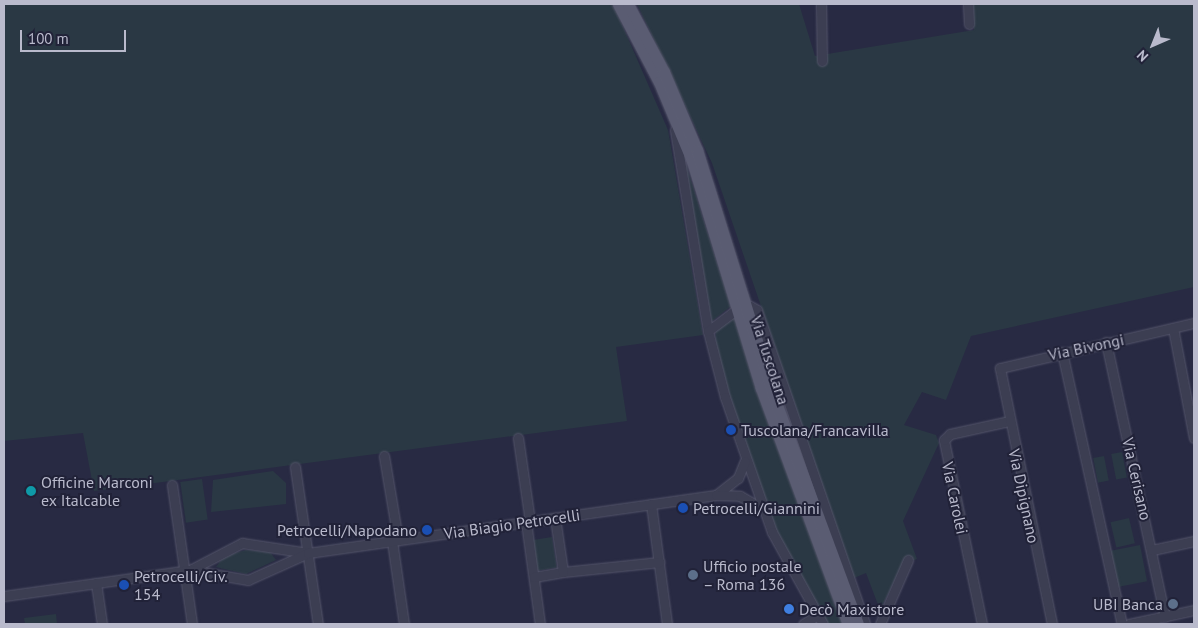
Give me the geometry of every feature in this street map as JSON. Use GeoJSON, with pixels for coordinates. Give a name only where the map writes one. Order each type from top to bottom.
{"type":"FeatureCollection","features":[{"type":"Feature","properties":{"kind":"main road","name":"Via Tuscolana"},"geometry":{"type":"LineString","coordinates":[[618,4],[669,103],[692,161],[848,624]]}},
{"type":"Feature","properties":{"kind":"main road","name":"Via Tuscolana"},"geometry":{"type":"LineString","coordinates":[[628,4],[692,137],[741,307],[858,624]]}},
{"type":"Feature","properties":{"kind":"street"},"geometry":{"type":"LineString","coordinates":[[821,4],[822,61]]}},
{"type":"Feature","properties":{"kind":"street"},"geometry":{"type":"LineString","coordinates":[[968,4],[969,24]]}},
{"type":"Feature","properties":{"kind":"street","name":"Via Tuscolana"},"geometry":{"type":"LineString","coordinates":[[669,103],[708,330],[745,460],[761,508],[823,624]]}},
{"type":"Feature","properties":{"kind":"street","name":"Via Tuscolana"},"geometry":{"type":"LineString","coordinates":[[741,307],[756,310],[865,624]]}},
{"type":"Feature","properties":{"kind":"street"},"geometry":{"type":"LineString","coordinates":[[708,330],[741,307]]}},
{"type":"Feature","properties":{"kind":"street","name":"Via Bivongi"},"geometry":{"type":"LineString","coordinates":[[1000,368],[1106,342],[1194,324]]}},
{"type":"Feature","properties":{"kind":"street"},"geometry":{"type":"LineString","coordinates":[[1172,328],[1194,438]]}},
{"type":"Feature","properties":{"kind":"street","name":"Via Cerisano"},"geometry":{"type":"LineString","coordinates":[[1106,342],[1152,550],[1170,619]]}},
{"type":"Feature","properties":{"kind":"street"},"geometry":{"type":"LineString","coordinates":[[1062,352],[1122,624]]}},
{"type":"Feature","properties":{"kind":"street","name":"Via Dipignano"},"geometry":{"type":"LineString","coordinates":[[1000,368],[1009,421],[1052,624]]}},
{"type":"Feature","properties":{"kind":"street","name":"Via Carolei"},"geometry":{"type":"LineString","coordinates":[[982,624],[944,443],[949,434],[1009,421]]}},
{"type":"Feature","properties":{"kind":"street"},"geometry":{"type":"LineString","coordinates":[[518,438],[540,624]]}},
{"type":"Feature","properties":{"kind":"street"},"geometry":{"type":"LineString","coordinates":[[384,456],[404,624]]}},
{"type":"Feature","properties":{"kind":"street","name":"Via Biagio Petrocelli"},"geometry":{"type":"LineString","coordinates":[[716,495],[736,481],[745,460]]}},
{"type":"Feature","properties":{"kind":"street"},"geometry":{"type":"LineString","coordinates":[[295,468],[318,624]]}},
{"type":"Feature","properties":{"kind":"street"},"geometry":{"type":"LineString","coordinates":[[172,485],[187,571],[192,624]]}},
{"type":"Feature","properties":{"kind":"street"},"geometry":{"type":"LineString","coordinates":[[817,488],[826,540]]}},
{"type":"Feature","properties":{"kind":"street","name":"Via Biagio Petrocelli"},"geometry":{"type":"LineString","coordinates":[[4,596],[187,571],[245,580],[280,568],[308,553],[716,495],[740,496],[761,508]]}},
{"type":"Feature","properties":{"kind":"street"},"geometry":{"type":"LineString","coordinates":[[651,504],[667,624]]}},
{"type":"Feature","properties":{"kind":"street"},"geometry":{"type":"LineString","coordinates":[[556,518],[563,572]]}},
{"type":"Feature","properties":{"kind":"street"},"geometry":{"type":"LineString","coordinates":[[1152,550],[1194,541]]}},
{"type":"Feature","properties":{"kind":"street","name":"Via Biagio Petrocelli"},"geometry":{"type":"LineString","coordinates":[[187,571],[246,542],[308,553]]}},
{"type":"Feature","properties":{"kind":"street"},"geometry":{"type":"LineString","coordinates":[[280,568],[281,547]]}},
{"type":"Feature","properties":{"kind":"street"},"geometry":{"type":"LineString","coordinates":[[214,557],[210,567],[217,576]]}},
{"type":"Feature","properties":{"kind":"street"},"geometry":{"type":"LineString","coordinates":[[880,624],[908,560]]}},
{"type":"Feature","properties":{"kind":"street"},"geometry":{"type":"LineString","coordinates":[[534,578],[563,572],[659,562]]}},
{"type":"Feature","properties":{"kind":"street"},"geometry":{"type":"LineString","coordinates":[[96,583],[102,624]]}},
{"type":"Feature","properties":{"kind":"street"},"geometry":{"type":"LineString","coordinates":[[1129,624],[1170,619],[1194,610]]}},
{"type":"Feature","properties":{"kind":"street"},"geometry":{"type":"LineString","coordinates":[[803,624],[818,615]]}},
{"type":"Feature","properties":{"kind":"shaded area"},"geometry":{"type":"Polygon","coordinates":[[[4,4],[613,4],[668,130],[703,335],[616,347],[627,421],[94,491],[83,433],[4,441],[4,4]]]}},
{"type":"Feature","properties":{"kind":"shaded area"},"geometry":{"type":"Polygon","coordinates":[[[637,4],[799,4],[815,56],[974,30],[973,4],[1194,4],[1194,287],[971,336],[946,400],[922,392],[904,425],[936,435],[939,443],[903,521],[917,559],[903,564],[880,610],[866,573],[854,578],[712,163],[637,4]]]}},
{"type":"Feature","properties":{"kind":"shaded area"},"geometry":{"type":"Polygon","coordinates":[[[683,155],[731,306],[711,322],[683,157],[683,155]]]}},
{"type":"Feature","properties":{"kind":"shaded area"},"geometry":{"type":"Polygon","coordinates":[[[730,317],[737,320],[845,624],[828,624],[775,530],[735,415],[715,342],[716,330],[730,317]]]}},
{"type":"Feature","properties":{"kind":"shaded area"},"geometry":{"type":"Polygon","coordinates":[[[1122,452],[1127,478],[1116,480],[1111,454],[1122,452]]]}},
{"type":"Feature","properties":{"kind":"shaded area"},"geometry":{"type":"Polygon","coordinates":[[[1104,456],[1109,481],[1098,483],[1093,458],[1104,456]]]}},
{"type":"Feature","properties":{"kind":"shaded area"},"geometry":{"type":"Polygon","coordinates":[[[273,471],[286,483],[286,504],[211,512],[213,480],[273,471]]]}},
{"type":"Feature","properties":{"kind":"shaded area"},"geometry":{"type":"Polygon","coordinates":[[[202,479],[208,520],[186,523],[180,482],[202,479]]]}},
{"type":"Feature","properties":{"kind":"shaded area"},"geometry":{"type":"Polygon","coordinates":[[[1129,518],[1135,543],[1116,548],[1110,522],[1129,518]]]}},
{"type":"Feature","properties":{"kind":"shaded area"},"geometry":{"type":"Polygon","coordinates":[[[552,537],[557,568],[536,571],[531,540],[552,537]]]}},
{"type":"Feature","properties":{"kind":"shaded area"},"geometry":{"type":"Polygon","coordinates":[[[1140,545],[1147,581],[1117,587],[1110,551],[1140,545]]]}},
{"type":"Feature","properties":{"kind":"shaded area"},"geometry":{"type":"Polygon","coordinates":[[[246,550],[270,552],[276,560],[246,574],[216,567],[224,556],[246,550]]]}},
{"type":"Feature","properties":{"kind":"shaded area"},"geometry":{"type":"Polygon","coordinates":[[[56,614],[57,624],[25,624],[24,618],[56,614]]]}},
{"type":"Feature","properties":{"kind":"place","name":"Tuscolana/Francavilla"},"geometry":{"type":"Point","coordinates":[731,430]}},
{"type":"Feature","properties":{"kind":"place","name":"Officine Marconi ex Italcable"},"geometry":{"type":"Point","coordinates":[31,491]}},
{"type":"Feature","properties":{"kind":"place","name":"Petrocelli/Giannini"},"geometry":{"type":"Point","coordinates":[683,508]}},
{"type":"Feature","properties":{"kind":"place","name":"Petrocelli/Napodano"},"geometry":{"type":"Point","coordinates":[427,530]}},
{"type":"Feature","properties":{"kind":"place","name":"Ufficio postale – Roma 136"},"geometry":{"type":"Point","coordinates":[693,575]}},
{"type":"Feature","properties":{"kind":"place","name":"Petrocelli/Civ. 154"},"geometry":{"type":"Point","coordinates":[124,585]}},
{"type":"Feature","properties":{"kind":"place","name":"UBI Banca"},"geometry":{"type":"Point","coordinates":[1173,604]}},
{"type":"Feature","properties":{"kind":"place","name":"Decò Maxistore"},"geometry":{"type":"Point","coordinates":[789,609]}}]}
